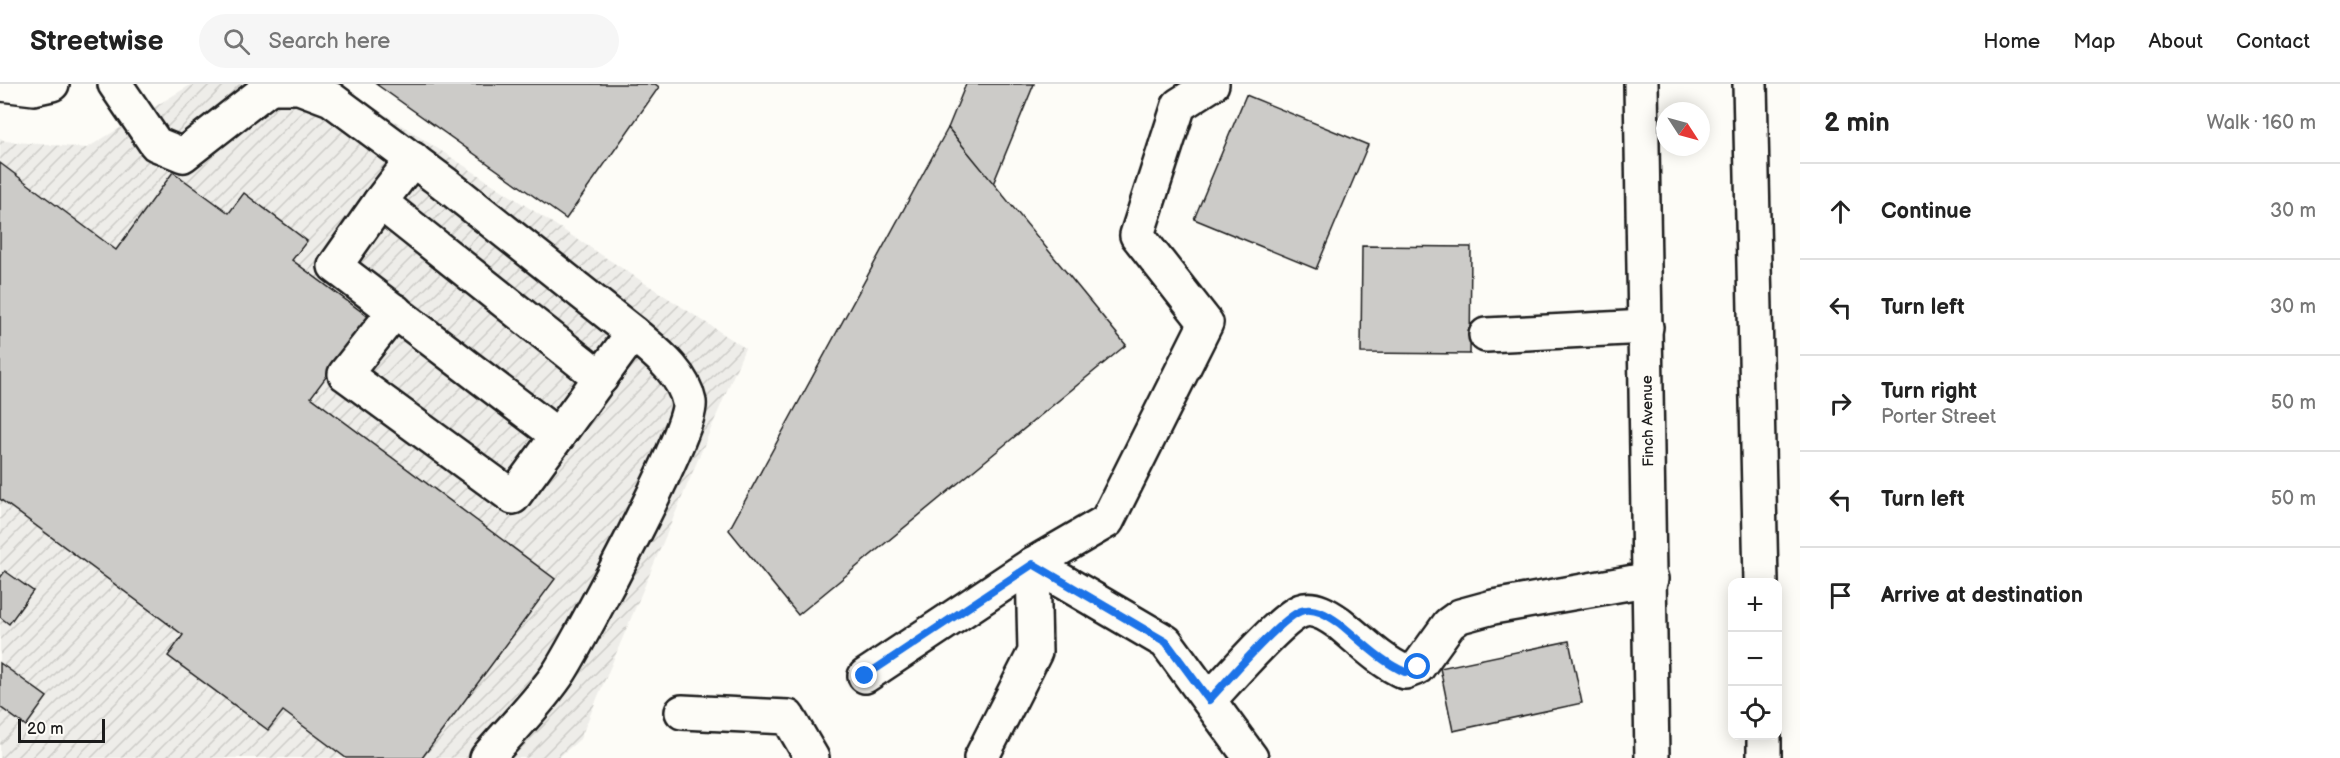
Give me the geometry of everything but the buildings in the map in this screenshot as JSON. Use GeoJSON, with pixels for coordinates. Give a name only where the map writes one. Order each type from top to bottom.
{"type":"FeatureCollection","features":[{"type":"Feature","properties":{"kind":"main road"},"geometry":{"type":"LineString","coordinates":[[1,84],[34,88],[52,84]]}},
{"type":"Feature","properties":{"kind":"main road"},"geometry":{"type":"LineString","coordinates":[[115,84],[156,144],[183,156],[269,86],[299,87],[331,99],[412,159],[633,333],[673,369],[690,404],[683,435],[662,479],[559,672],[487,758]]}},
{"type":"Feature","properties":{"kind":"main road"},"geometry":{"type":"LineString","coordinates":[[865,676],[1033,564],[1107,521],[1206,323],[1137,235],[1179,105],[1212,84]]}},
{"type":"Feature","properties":{"kind":"main road","name":"Finch Avenue"},"geometry":{"type":"LineString","coordinates":[[1641,84],[1651,579],[1652,758]]}},
{"type":"Feature","properties":{"kind":"main road"},"geometry":{"type":"LineString","coordinates":[[1750,84],[1761,578]]}},
{"type":"Feature","properties":{"kind":"main road"},"geometry":{"type":"LineString","coordinates":[[412,159],[335,266],[558,436]]}},
{"type":"Feature","properties":{"kind":"main road"},"geometry":{"type":"LineString","coordinates":[[380,202],[601,378]]}},
{"type":"Feature","properties":{"kind":"main road"},"geometry":{"type":"LineString","coordinates":[[394,311],[345,374],[513,497],[633,333]]}},
{"type":"Feature","properties":{"kind":"main road"},"geometry":{"type":"LineString","coordinates":[[1486,335],[1646,327]]}},
{"type":"Feature","properties":{"kind":"main road"},"geometry":{"type":"LineString","coordinates":[[1033,564],[1166,642],[1251,758]]}},
{"type":"Feature","properties":{"kind":"main road"},"geometry":{"type":"LineString","coordinates":[[981,758],[1035,652],[1033,564]]}},
{"type":"Feature","properties":{"kind":"main road"},"geometry":{"type":"LineString","coordinates":[[1209,700],[1285,622],[1302,610],[1317,610],[1393,666],[1405,672],[1418,667],[1449,624],[1460,616],[1493,607],[1651,579]]}},
{"type":"Feature","properties":{"kind":"main road"},"geometry":{"type":"LineString","coordinates":[[682,712],[788,717],[812,758]]}},
{"type":"Feature","properties":{"kind":"main road"},"geometry":{"type":"LineString","coordinates":[[1764,740],[1764,758]]}},
{"type":"Feature","properties":{"kind":"shaded area"},"geometry":{"type":"Polygon","coordinates":[[[192,84],[338,84],[745,348],[580,739],[558,758],[0,758],[0,138],[5,141],[87,148],[192,84]]]}},
{"type":"Feature","properties":{"kind":"route"},"geometry":{"type":"LineString","coordinates":[[865,676],[1033,564],[1166,642],[1209,700],[1285,622],[1302,610],[1317,610],[1393,666],[1405,672],[1418,667]]}}]}
